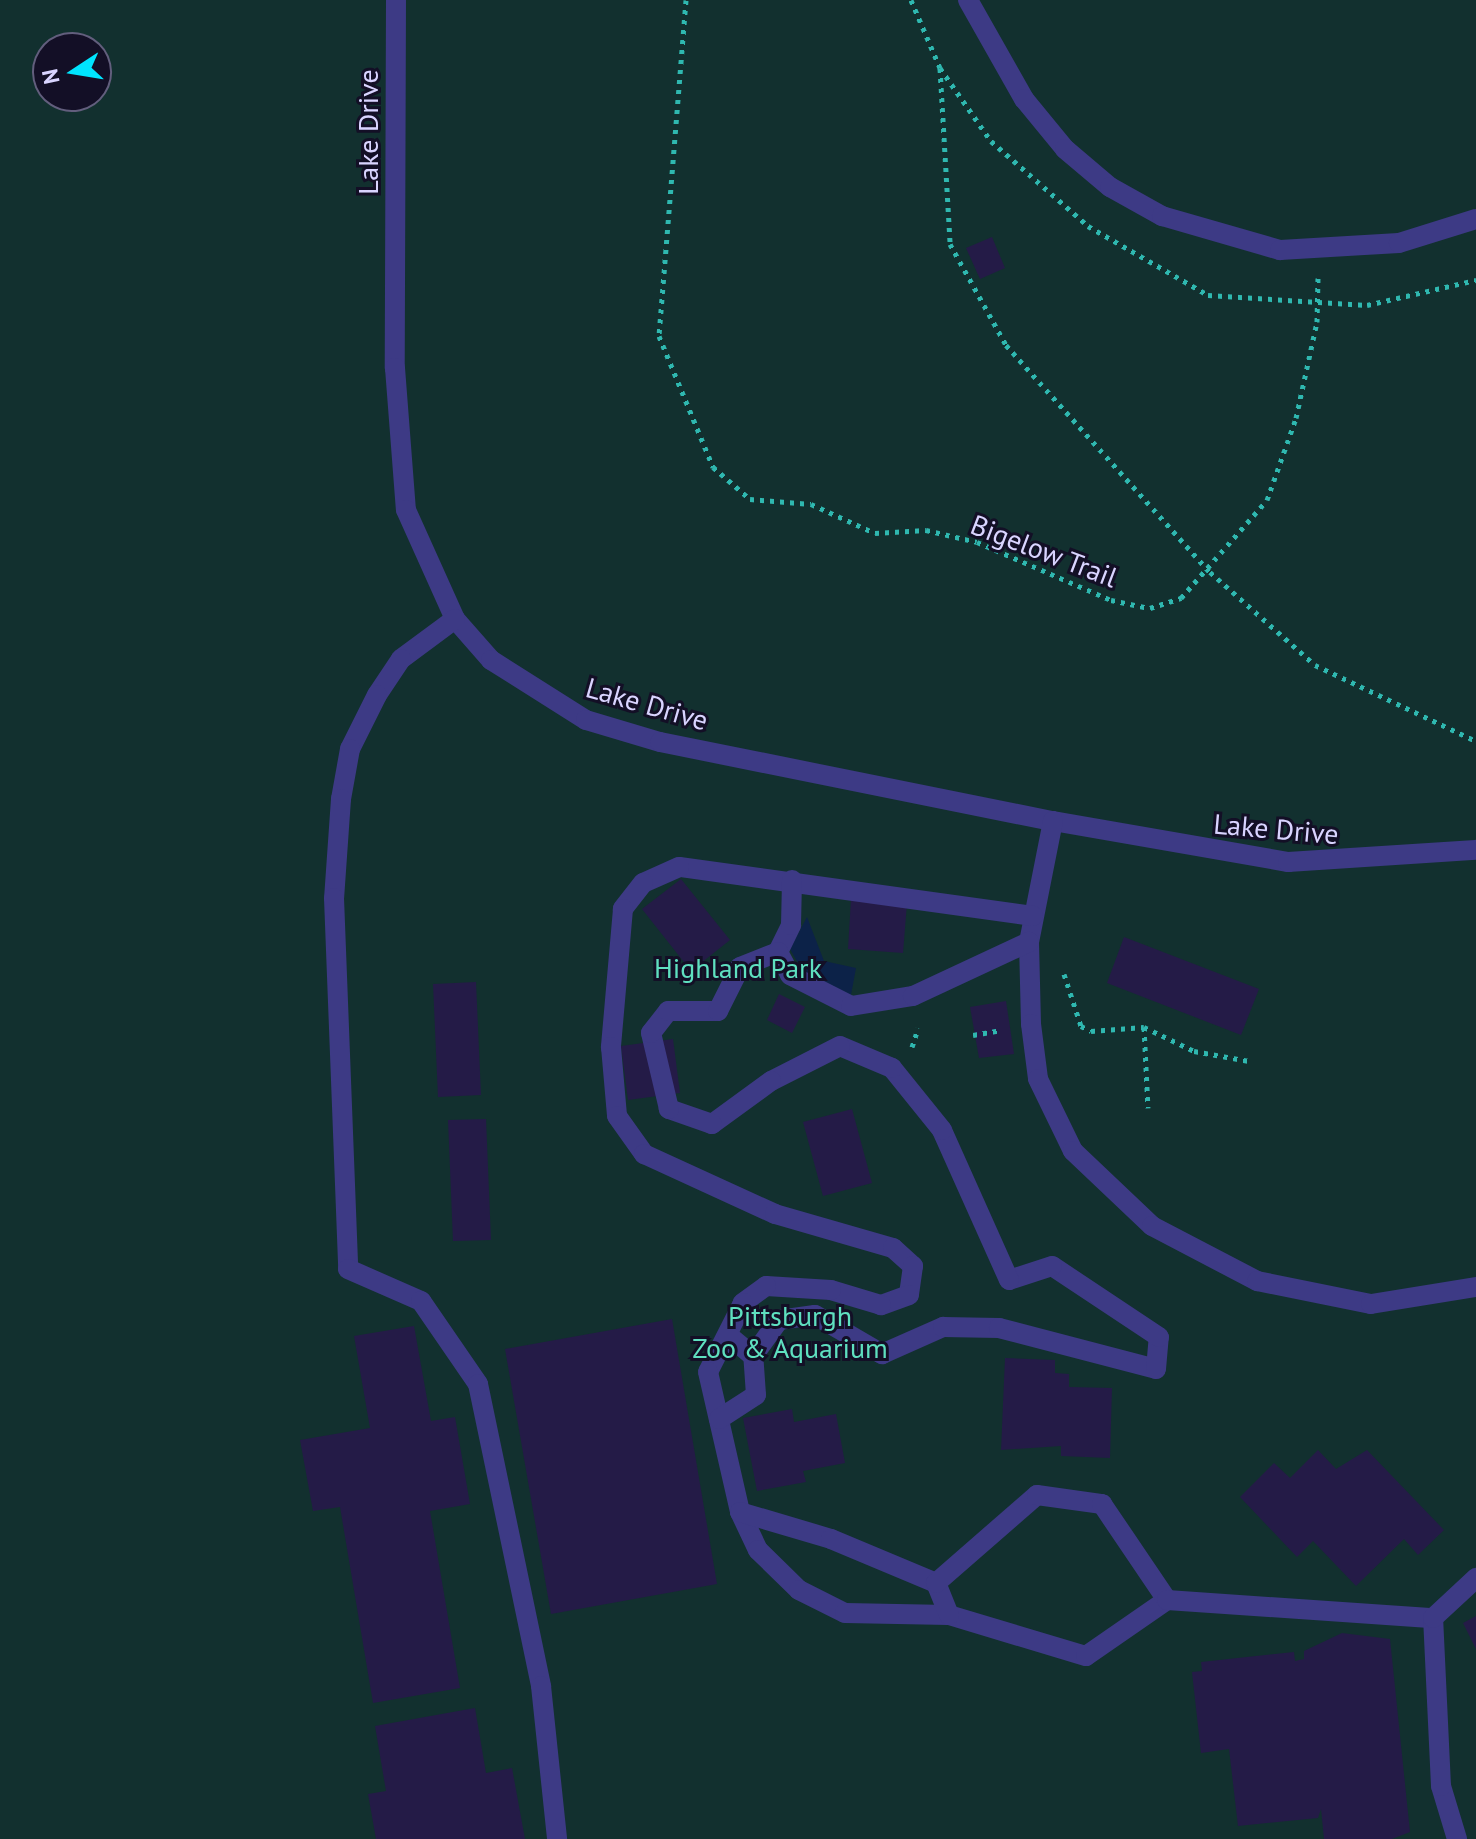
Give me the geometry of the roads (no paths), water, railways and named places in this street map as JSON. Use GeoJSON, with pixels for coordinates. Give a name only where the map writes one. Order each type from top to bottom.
{"type":"FeatureCollection","features":[{"type":"Feature","properties":{"kind":"street","name":"Lake Drive"},"geometry":{"type":"LineString","coordinates":[[396,0],[395,368],[406,510],[455,619],[491,660],[586,720],[660,742],[1053,821],[1288,862],[1476,850]]}},
{"type":"Feature","properties":{"kind":"street"},"geometry":{"type":"LineString","coordinates":[[968,0],[1024,99],[1110,187],[1227,240],[1318,249],[1399,243],[1476,219]]}},
{"type":"Feature","properties":{"kind":"street"},"geometry":{"type":"LineString","coordinates":[[455,619],[401,659],[377,695],[350,749],[341,799],[334,898],[348,1269],[421,1301],[478,1384],[541,1686],[557,1839]]}},
{"type":"Feature","properties":{"kind":"street"},"geometry":{"type":"LineString","coordinates":[[1053,821],[1029,942],[1038,1079],[1073,1151],[1152,1226],[1257,1281],[1371,1304],[1476,1287]]}},
{"type":"Feature","properties":{"kind":"street"},"geometry":{"type":"LineString","coordinates":[[1033,916],[792,880],[679,867],[643,883],[623,909],[611,1047],[617,1116],[644,1154],[775,1214],[893,1248],[913,1266],[909,1295],[881,1305],[831,1290],[766,1286],[743,1303],[708,1372],[740,1512],[758,1550],[778,1570],[845,1613],[949,1615],[1086,1656],[1167,1600],[1433,1618],[1476,1578]]}},
{"type":"Feature","properties":{"kind":"street"},"geometry":{"type":"LineString","coordinates":[[719,1419],[756,1395],[753,1356],[779,1320],[815,1315],[882,1354],[943,1327],[999,1328],[1156,1369],[1159,1337],[1052,1266],[1009,1280],[942,1130],[892,1068],[840,1046],[771,1081],[712,1124],[669,1109],[651,1033],[668,1011],[718,1011],[740,967],[778,952],[791,925],[792,880]]}},
{"type":"Feature","properties":{"kind":"street"},"geometry":{"type":"LineString","coordinates":[[778,952],[790,975],[851,1006],[913,996],[1029,942]]}},
{"type":"Feature","properties":{"kind":"street"},"geometry":{"type":"LineString","coordinates":[[728,1335],[753,1356]]}},
{"type":"Feature","properties":{"kind":"street"},"geometry":{"type":"LineString","coordinates":[[936,1583],[1037,1495],[1102,1504],[1167,1600]]}},
{"type":"Feature","properties":{"kind":"street"},"geometry":{"type":"LineString","coordinates":[[740,1512],[831,1539],[936,1583],[949,1615]]}},
{"type":"Feature","properties":{"kind":"street"},"geometry":{"type":"LineString","coordinates":[[1433,1618],[1441,1786],[1457,1839]]}},
{"type":"Feature","properties":{"kind":"water"},"geometry":{"type":"Polygon","coordinates":[[[807,917],[824,961],[856,968],[851,995],[802,970],[790,949],[807,917]]]}},
{"type":"Feature","properties":{"kind":"park label","name":"Highland Park"},"geometry":{"type":"Point","coordinates":[738,968]}},
{"type":"Feature","properties":{"kind":"park label","name":"Pittsburgh Zoo & Aquarium"},"geometry":{"type":"Point","coordinates":[790,1332]}}]}
